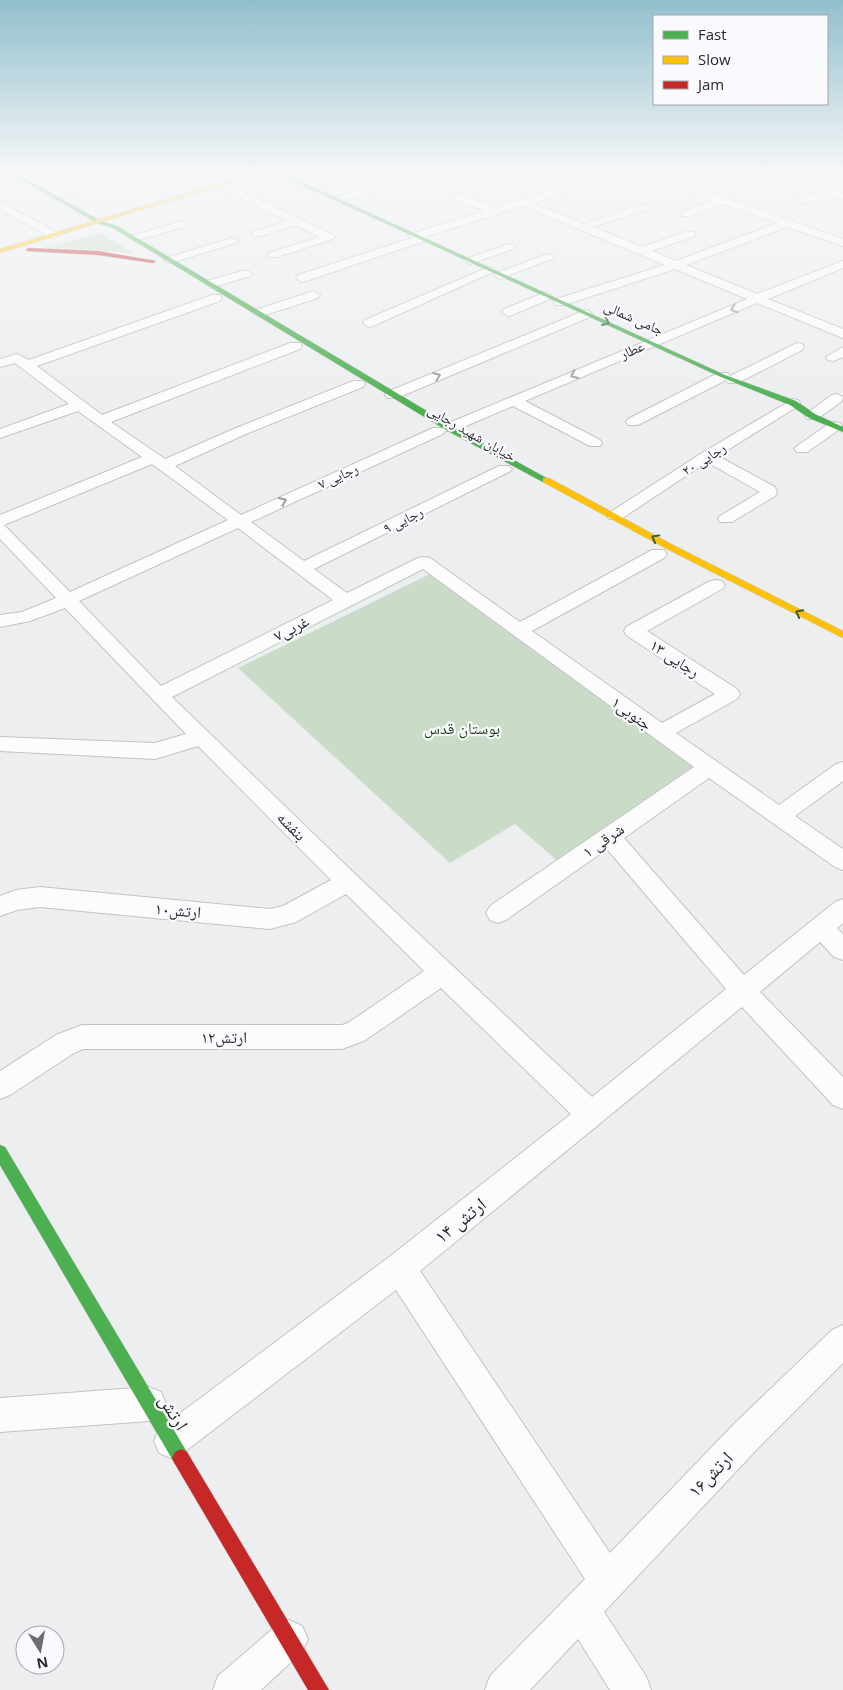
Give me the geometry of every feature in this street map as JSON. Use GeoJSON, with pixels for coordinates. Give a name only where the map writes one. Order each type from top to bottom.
{"type":"FeatureCollection","features":[{"type":"Feature","properties":{"kind":"main road"},"geometry":{"type":"LineString","coordinates":[[29,251],[98,253],[153,261]]}},
{"type":"Feature","properties":{"kind":"main road","name":"خیابان شهید رجایی"},"geometry":{"type":"LineString","coordinates":[[136,251],[296,346],[329,361],[392,395],[504,469],[654,552]]}},
{"type":"Feature","properties":{"kind":"main road","name":"خیابان شهید رجایی"},"geometry":{"type":"LineString","coordinates":[[155,251],[259,313],[329,361],[358,384],[843,634]]}},
{"type":"Feature","properties":{"kind":"main road","name":"جامی شمالی"},"geometry":{"type":"LineString","coordinates":[[448,251],[728,378],[794,403],[812,416],[839,428]]}},
{"type":"Feature","properties":{"kind":"main road"},"geometry":{"type":"LineString","coordinates":[[700,576],[720,588]]}},
{"type":"Feature","properties":{"kind":"main road"},"geometry":{"type":"LineString","coordinates":[[759,609],[774,600]]}},
{"type":"Feature","properties":{"kind":"main road","name":"ارتش"},"geometry":{"type":"LineString","coordinates":[[0,1152],[319,1690]]}},
{"type":"Feature","properties":{"kind":"street"},"geometry":{"type":"LineString","coordinates":[[170,260],[200,251]]}},
{"type":"Feature","properties":{"kind":"street"},"geometry":{"type":"LineString","coordinates":[[273,255],[286,251]]}},
{"type":"Feature","properties":{"kind":"street"},"geometry":{"type":"LineString","coordinates":[[302,278],[379,251]]}},
{"type":"Feature","properties":{"kind":"street"},"geometry":{"type":"LineString","coordinates":[[470,261],[496,251]]}},
{"type":"Feature","properties":{"kind":"street"},"geometry":{"type":"LineString","coordinates":[[644,251],[843,334]]}},
{"type":"Feature","properties":{"kind":"street"},"geometry":{"type":"LineString","coordinates":[[560,302],[676,265],[713,251]]}},
{"type":"Feature","properties":{"kind":"street"},"geometry":{"type":"LineString","coordinates":[[369,323],[495,272],[548,257]]}},
{"type":"Feature","properties":{"kind":"street","name":"عطار"},"geometry":{"type":"LineString","coordinates":[[444,430],[651,342],[843,264]]}},
{"type":"Feature","properties":{"kind":"street"},"geometry":{"type":"LineString","coordinates":[[828,271],[843,277]]}},
{"type":"Feature","properties":{"kind":"street"},"geometry":{"type":"LineString","coordinates":[[211,284],[246,274]]}},
{"type":"Feature","properties":{"kind":"street"},"geometry":{"type":"LineString","coordinates":[[710,295],[730,287]]}},
{"type":"Feature","properties":{"kind":"street"},"geometry":{"type":"LineString","coordinates":[[259,313],[314,295]]}},
{"type":"Feature","properties":{"kind":"street"},"geometry":{"type":"LineString","coordinates":[[508,312],[546,296]]}},
{"type":"Feature","properties":{"kind":"street"},"geometry":{"type":"LineString","coordinates":[[0,363],[22,361],[216,298]]}},
{"type":"Feature","properties":{"kind":"street"},"geometry":{"type":"LineString","coordinates":[[392,395],[586,314]]}},
{"type":"Feature","properties":{"kind":"street"},"geometry":{"type":"LineString","coordinates":[[100,421],[296,346]]}},
{"type":"Feature","properties":{"kind":"street"},"geometry":{"type":"LineString","coordinates":[[633,422],[797,348]]}},
{"type":"Feature","properties":{"kind":"street"},"geometry":{"type":"LineString","coordinates":[[22,361],[100,421],[346,601]]}},
{"type":"Feature","properties":{"kind":"street"},"geometry":{"type":"LineString","coordinates":[[0,521],[241,431],[358,384]]}},
{"type":"Feature","properties":{"kind":"street"},"geometry":{"type":"LineString","coordinates":[[812,416],[837,398]]}},
{"type":"Feature","properties":{"kind":"street"},"geometry":{"type":"LineString","coordinates":[[514,401],[595,444]]}},
{"type":"Feature","properties":{"kind":"street","name":"رجایی ۲۰"},"geometry":{"type":"LineString","coordinates":[[615,516],[707,456],[794,403]]}},
{"type":"Feature","properties":{"kind":"street"},"geometry":{"type":"LineString","coordinates":[[0,434],[80,406]]}},
{"type":"Feature","properties":{"kind":"street"},"geometry":{"type":"LineString","coordinates":[[802,449],[839,428]]}},
{"type":"Feature","properties":{"kind":"street","name":"رجایی ۷"},"geometry":{"type":"LineString","coordinates":[[0,621],[40,612],[444,430]]}},
{"type":"Feature","properties":{"kind":"street"},"geometry":{"type":"LineString","coordinates":[[707,456],[769,490],[769,493],[726,519]]}},
{"type":"Feature","properties":{"kind":"street","name":"رجایی ۹"},"geometry":{"type":"LineString","coordinates":[[301,569],[504,469]]}},
{"type":"Feature","properties":{"kind":"street","name":"بنفشه"},"geometry":{"type":"LineString","coordinates":[[0,529],[159,695],[348,882],[592,1115]]}},
{"type":"Feature","properties":{"kind":"street"},"geometry":{"type":"LineString","coordinates":[[518,631],[654,552]]}},
{"type":"Feature","properties":{"kind":"street","name":"جنوبی۱"},"geometry":{"type":"LineString","coordinates":[[424,562],[518,631],[843,861]]}},
{"type":"Feature","properties":{"kind":"street","name":"غربی۷"},"geometry":{"type":"LineString","coordinates":[[159,695],[424,562]]}},
{"type":"Feature","properties":{"kind":"street","name":"رجایی ۱۳"},"geometry":{"type":"LineString","coordinates":[[661,733],[730,694],[633,631],[720,588]]}},
{"type":"Feature","properties":{"kind":"street"},"geometry":{"type":"LineString","coordinates":[[0,744],[155,751],[173,747],[202,736]]}},
{"type":"Feature","properties":{"kind":"street","name":"شرقی ۱"},"geometry":{"type":"LineString","coordinates":[[498,913],[709,767]]}},
{"type":"Feature","properties":{"kind":"street"},"geometry":{"type":"LineString","coordinates":[[779,816],[843,770]]}},
{"type":"Feature","properties":{"kind":"street"},"geometry":{"type":"LineString","coordinates":[[609,836],[743,991],[843,1096]]}},
{"type":"Feature","properties":{"kind":"street","name":"ارتش۱۰"},"geometry":{"type":"LineString","coordinates":[[0,906],[16,900],[40,897],[270,919],[288,915],[348,882]]}},
{"type":"Feature","properties":{"kind":"street","name":"ارتش ۱۴"},"geometry":{"type":"LineString","coordinates":[[171,1441],[400,1268],[592,1115],[843,909]]}},
{"type":"Feature","properties":{"kind":"street"},"geometry":{"type":"LineString","coordinates":[[822,928],[843,950]]}},
{"type":"Feature","properties":{"kind":"street","name":"ارتش۱۲"},"geometry":{"type":"LineString","coordinates":[[0,1086],[65,1044],[82,1037],[342,1037],[354,1033],[442,973]]}},
{"type":"Feature","properties":{"kind":"street"},"geometry":{"type":"LineString","coordinates":[[400,1268],[608,1582]]}},
{"type":"Feature","properties":{"kind":"street","name":"ارتش۱۶"},"geometry":{"type":"LineString","coordinates":[[504,1690],[747,1435],[843,1341]]}},
{"type":"Feature","properties":{"kind":"street"},"geometry":{"type":"LineString","coordinates":[[0,1415],[149,1404]]}},
{"type":"Feature","properties":{"kind":"street"},"geometry":{"type":"LineString","coordinates":[[581,1610],[632,1690]]}},
{"type":"Feature","properties":{"kind":"street"},"geometry":{"type":"LineString","coordinates":[[232,1690],[289,1640]]}},
{"type":"Feature","properties":{"kind":"green space"},"geometry":{"type":"Polygon","coordinates":[[[102,251],[129,251],[133,253],[102,251]]]}},
{"type":"Feature","properties":{"kind":"green space","name":"بوستان قدس"},"geometry":{"type":"Polygon","coordinates":[[[430,574],[707,770],[559,862],[515,824],[450,863],[238,668],[430,574]]]}},
{"type":"Feature","properties":{"kind":"traffic: fast"},"geometry":{"type":"LineString","coordinates":[[155,251],[449,428],[546,480]]}},
{"type":"Feature","properties":{"kind":"traffic: fast"},"geometry":{"type":"LineString","coordinates":[[448,251],[723,376],[793,403],[812,416],[843,430]]}},
{"type":"Feature","properties":{"kind":"traffic: fast"},"geometry":{"type":"LineString","coordinates":[[0,1152],[181,1458]]}},
{"type":"Feature","properties":{"kind":"traffic: slow"},"geometry":{"type":"LineString","coordinates":[[546,480],[670,547],[843,635]]}},
{"type":"Feature","properties":{"kind":"traffic: jam"},"geometry":{"type":"LineString","coordinates":[[48,251],[98,253],[153,261]]}},
{"type":"Feature","properties":{"kind":"traffic: jam"},"geometry":{"type":"LineString","coordinates":[[181,1458],[319,1690]]}}]}
